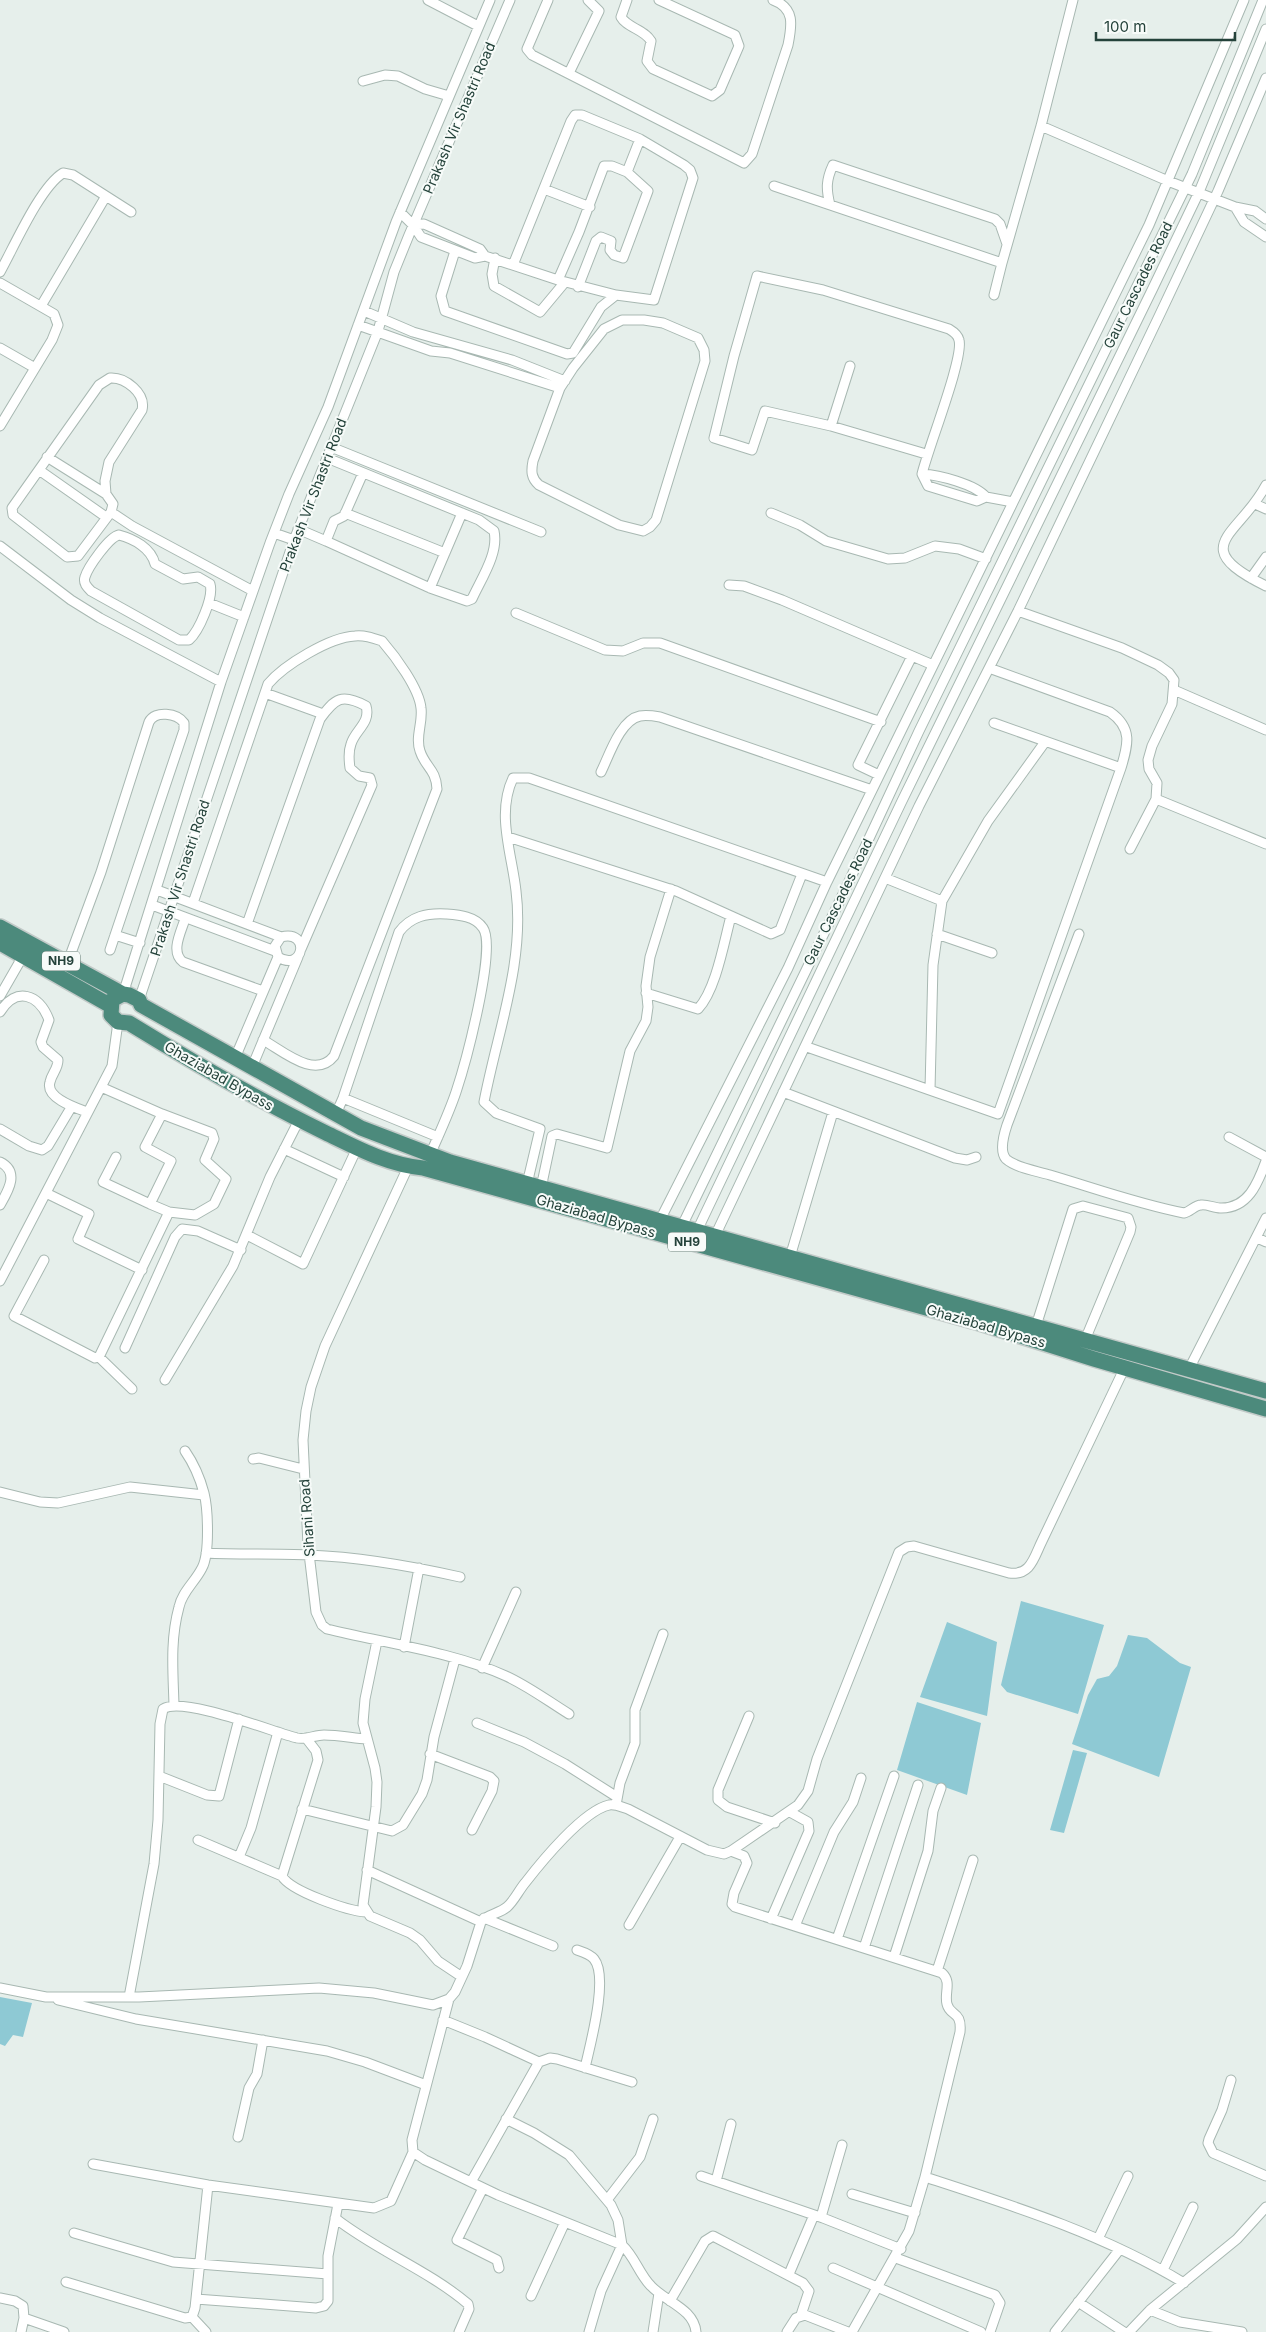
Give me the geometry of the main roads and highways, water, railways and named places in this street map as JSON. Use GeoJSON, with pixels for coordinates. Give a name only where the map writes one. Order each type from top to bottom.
{"type":"FeatureCollection","features":[{"type":"Feature","properties":{"kind":"highway","name":"Ghaziabad Bypass"},"geometry":{"type":"LineString","coordinates":[[0,927],[123,994],[129,995],[235,1058],[361,1128],[430,1155],[534,1186],[660,1220],[686,1234],[715,1236],[1266,1391]]}},
{"type":"Feature","properties":{"kind":"highway","name":"NH9"},"geometry":{"type":"LineString","coordinates":[[0,943],[110,1006]]}},
{"type":"Feature","properties":{"kind":"highway"},"geometry":{"type":"LineString","coordinates":[[123,994],[112,1000],[110,1006],[111,1015],[124,1023],[136,1020],[141,1012],[140,1003]]}},
{"type":"Feature","properties":{"kind":"highway","name":"Ghaziabad Bypass"},"geometry":{"type":"LineString","coordinates":[[124,1023],[202,1068],[299,1120],[357,1148],[408,1167],[423,1168],[686,1234],[1266,1408]]}},
{"type":"Feature","properties":{"kind":"water"},"geometry":{"type":"Polygon","coordinates":[[[1021,1601],[1104,1625],[1078,1714],[1007,1692],[1001,1685],[1021,1601]]]}},
{"type":"Feature","properties":{"kind":"water"},"geometry":{"type":"Polygon","coordinates":[[[947,1622],[997,1642],[987,1716],[920,1697],[947,1622]]]}},
{"type":"Feature","properties":{"kind":"water"},"geometry":{"type":"Polygon","coordinates":[[[1128,1635],[1147,1638],[1180,1663],[1191,1667],[1159,1777],[1072,1744],[1088,1695],[1097,1679],[1109,1676],[1117,1666],[1128,1635]]]}},
{"type":"Feature","properties":{"kind":"water"},"geometry":{"type":"Polygon","coordinates":[[[917,1702],[981,1723],[967,1795],[897,1770],[917,1702]]]}},
{"type":"Feature","properties":{"kind":"water"},"geometry":{"type":"Polygon","coordinates":[[[1073,1750],[1087,1753],[1064,1833],[1050,1830],[1073,1750]]]}},
{"type":"Feature","properties":{"kind":"water"},"geometry":{"type":"Polygon","coordinates":[[[0,1997],[32,2003],[23,2037],[13,2035],[5,2046],[0,2044],[0,1997]]]}}]}
